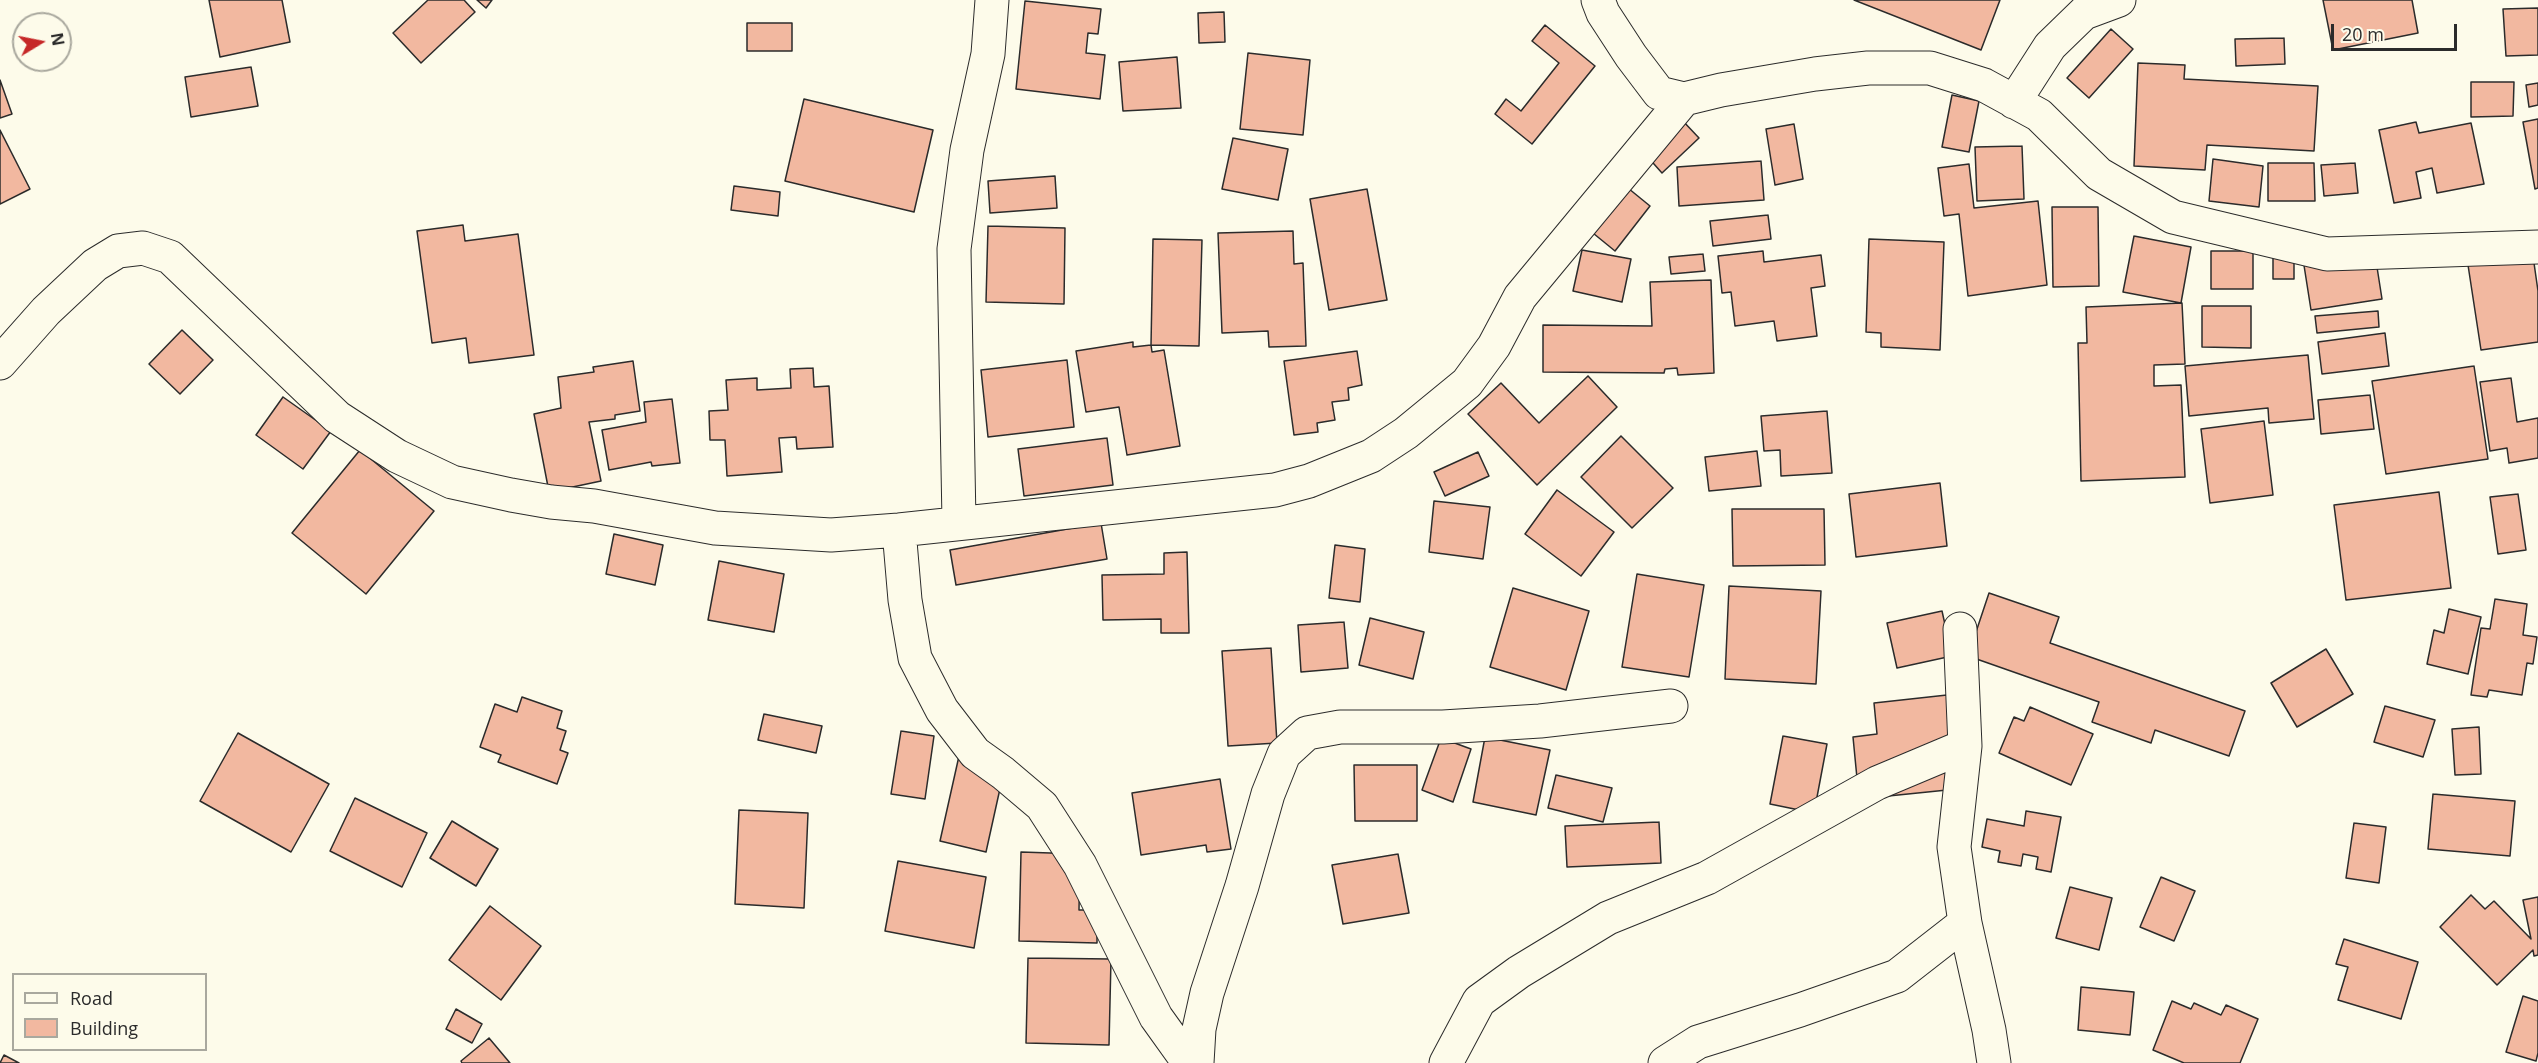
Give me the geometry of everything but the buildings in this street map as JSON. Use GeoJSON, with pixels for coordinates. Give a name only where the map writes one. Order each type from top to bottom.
{"type":"FeatureCollection","features":[{"type":"Feature","properties":{"kind":"street"},"geometry":{"type":"LineString","coordinates":[[959,522],[954,249],[967,150],[988,54],[992,0]]}},
{"type":"Feature","properties":{"kind":"street"},"geometry":{"type":"LineString","coordinates":[[2014,102],[2050,46],[2084,13],[2119,0]]}},
{"type":"Feature","properties":{"kind":"street"},"geometry":{"type":"LineString","coordinates":[[1607,4],[1631,57],[1659,93],[1684,99],[1721,90],[1815,74],[1868,68],[1930,68],[1984,85],[2039,115],[2099,174],[2173,217],[2327,254],[2538,247]]}},
{"type":"Feature","properties":{"kind":"street"},"geometry":{"type":"LineString","coordinates":[[0,363],[45,311],[95,264],[118,250],[143,248],[170,257],[337,417],[397,456],[452,482],[551,502],[594,506],[715,528],[831,535],[899,530],[1275,490],[1309,481],[1371,456],[1406,433],[1467,383],[1494,346],[1520,297],[1684,99]]}},
{"type":"Feature","properties":{"kind":"street"},"geometry":{"type":"LineString","coordinates":[[899,530],[905,600],[915,658],[942,710],[975,753],[1042,806],[1080,865],[1156,1017],[1189,1063]]}},
{"type":"Feature","properties":{"kind":"street"},"geometry":{"type":"LineString","coordinates":[[1960,630],[1965,746],[1954,847],[1965,923],[1994,1063]]}},
{"type":"Feature","properties":{"kind":"street"},"geometry":{"type":"LineString","coordinates":[[1197,1063],[1199,1029],[1207,993],[1242,886],[1268,794],[1284,754],[1307,733],[1340,727],[1443,727],[1540,721],[1671,706]]}},
{"type":"Feature","properties":{"kind":"street"},"geometry":{"type":"LineString","coordinates":[[1446,1063],[1479,1001],[1519,972],[1608,918],[1707,878],[1877,783],[1965,746]]}},
{"type":"Feature","properties":{"kind":"street"},"geometry":{"type":"LineString","coordinates":[[1665,1063],[1698,1042],[1897,976],[1965,923]]}}]}
